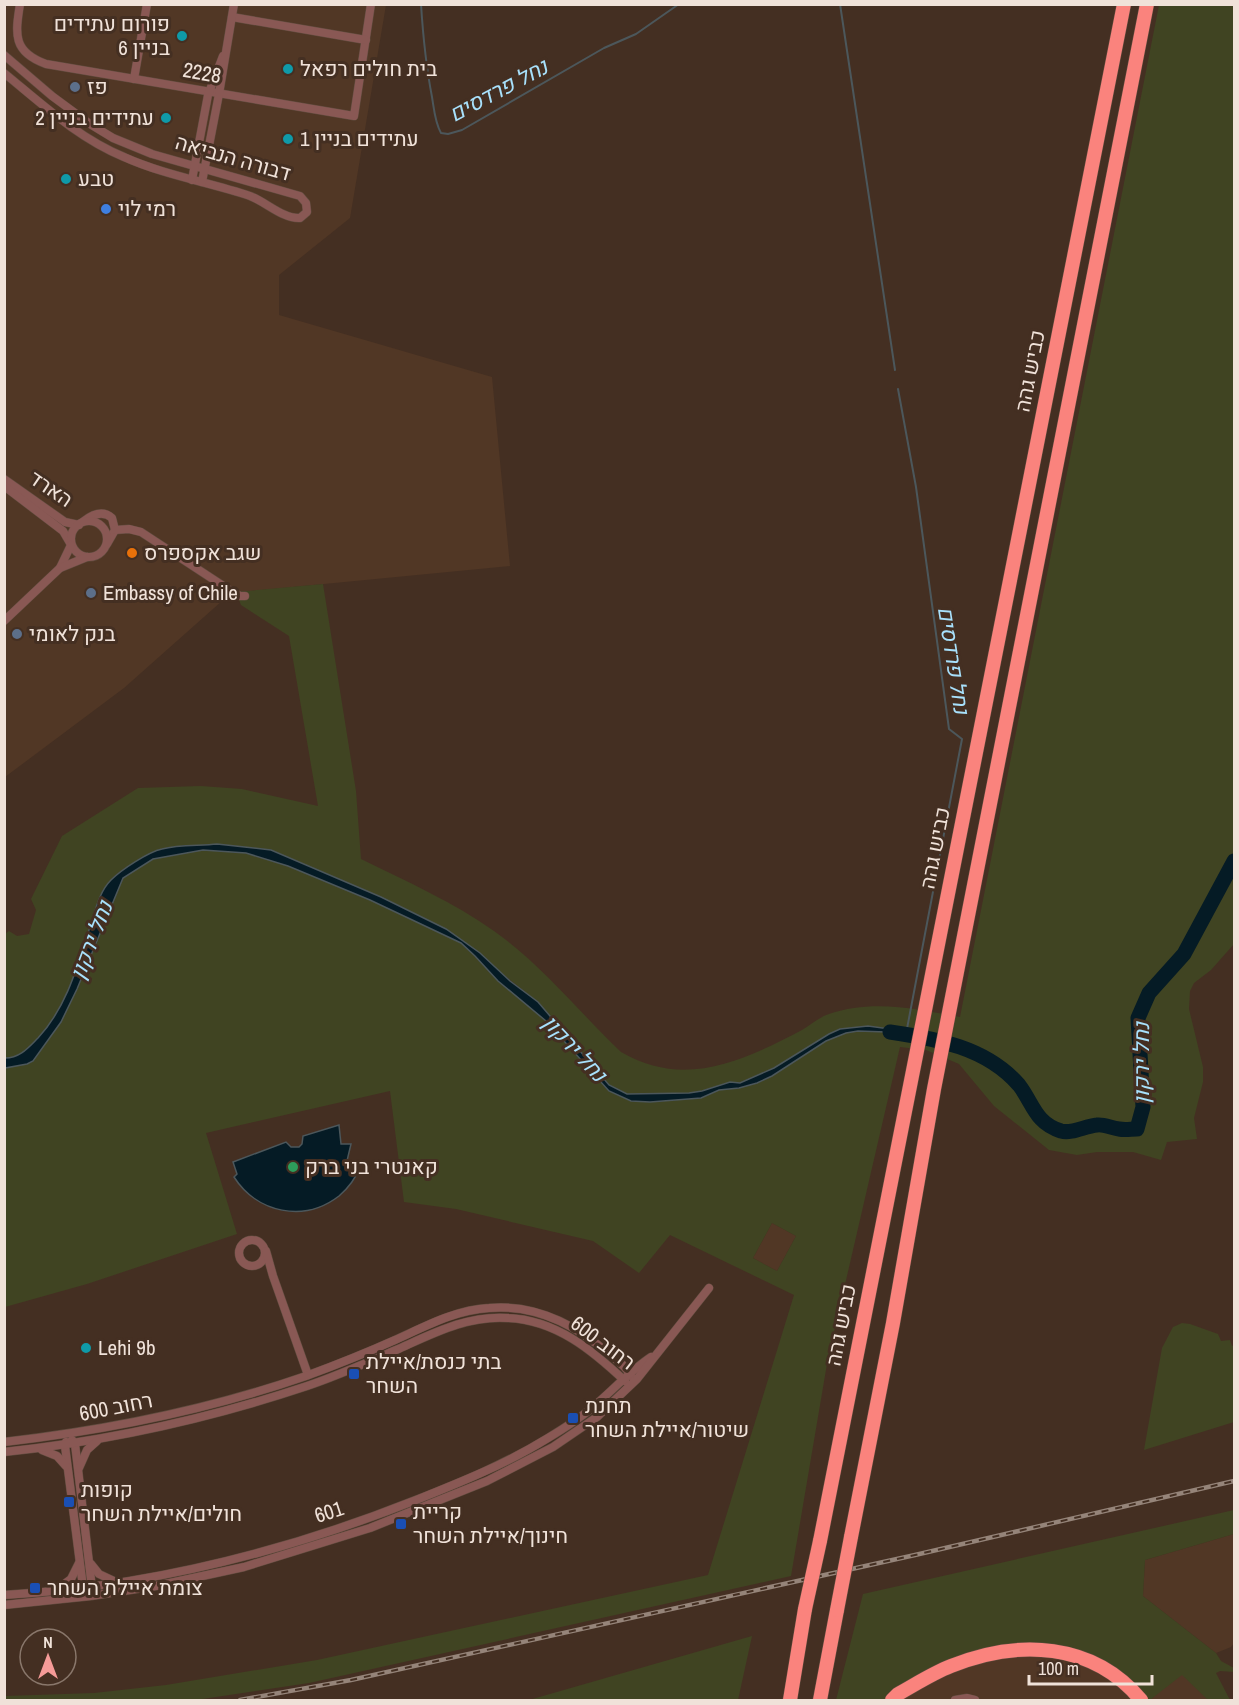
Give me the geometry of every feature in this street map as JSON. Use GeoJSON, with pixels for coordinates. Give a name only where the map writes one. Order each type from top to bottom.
{"type":"FeatureCollection","features":[{"type":"Feature","properties":{"kind":"highway","name":"כביש גהה"},"geometry":{"type":"LineString","coordinates":[[790,1701],[805,1609],[1124,4]]}},
{"type":"Feature","properties":{"kind":"highway","name":"כביש גהה"},"geometry":{"type":"LineString","coordinates":[[820,1701],[893,1323],[934,1089],[1147,4]]}},
{"type":"Feature","properties":{"kind":"highway"},"geometry":{"type":"LineString","coordinates":[[784,1701],[799,1642]]}},
{"type":"Feature","properties":{"kind":"highway"},"geometry":{"type":"LineString","coordinates":[[892,1701],[898,1694],[951,1666],[977,1657],[1001,1652],[1043,1649],[1082,1658],[1097,1665],[1122,1682],[1142,1701]]}},
{"type":"Feature","properties":{"kind":"street","name":"2228"},"geometry":{"type":"LineString","coordinates":[[20,4],[16,28],[17,41],[30,58],[46,64],[354,116],[366,40]]}},
{"type":"Feature","properties":{"kind":"street"},"geometry":{"type":"LineString","coordinates":[[134,79],[147,4]]}},
{"type":"Feature","properties":{"kind":"street"},"geometry":{"type":"LineString","coordinates":[[202,182],[234,4]]}},
{"type":"Feature","properties":{"kind":"street"},"geometry":{"type":"LineString","coordinates":[[232,17],[366,40],[371,4]]}},
{"type":"Feature","properties":{"kind":"street"},"geometry":{"type":"LineString","coordinates":[[192,180],[209,92],[227,46]]}},
{"type":"Feature","properties":{"kind":"street","name":"דבורה הנביאה"},"geometry":{"type":"LineString","coordinates":[[4,55],[52,96],[103,132],[152,154],[300,196],[306,203],[307,212],[300,218],[294,218],[259,199],[147,166],[96,144],[43,107],[4,73]]}},
{"type":"Feature","properties":{"kind":"street","name":"הארד"},"geometry":{"type":"LineString","coordinates":[[4,479],[66,522],[81,524]]}},
{"type":"Feature","properties":{"kind":"street","name":"הארד"},"geometry":{"type":"LineString","coordinates":[[4,486],[63,531],[71,544]]}},
{"type":"Feature","properties":{"kind":"street"},"geometry":{"type":"LineString","coordinates":[[4,621],[60,568],[104,547],[115,530],[112,518],[103,513],[90,517],[81,524],[72,534],[71,544],[60,568]]}},
{"type":"Feature","properties":{"kind":"street"},"geometry":{"type":"LineString","coordinates":[[81,524],[91,521],[103,527],[107,534],[104,547]]}},
{"type":"Feature","properties":{"kind":"street"},"geometry":{"type":"LineString","coordinates":[[115,530],[129,529],[141,532],[231,591],[244,596]]}},
{"type":"Feature","properties":{"kind":"street"},"geometry":{"type":"LineString","coordinates":[[71,544],[78,554],[88,556]]}},
{"type":"Feature","properties":{"kind":"street"},"geometry":{"type":"LineString","coordinates":[[273,1276],[266,1270],[248,1265],[241,1260],[239,1251],[242,1243],[255,1239],[266,1251],[308,1375]]}},
{"type":"Feature","properties":{"kind":"street"},"geometry":{"type":"LineString","coordinates":[[255,1266],[264,1260],[266,1251]]}},
{"type":"Feature","properties":{"kind":"street"},"geometry":{"type":"LineString","coordinates":[[655,1354],[709,1288]]}},
{"type":"Feature","properties":{"kind":"street","name":"רחוב 600"},"geometry":{"type":"LineString","coordinates":[[4,1442],[68,1435],[180,1413],[252,1394],[308,1375],[442,1318],[490,1307],[511,1308],[552,1317],[582,1333],[631,1374],[631,1387]]}},
{"type":"Feature","properties":{"kind":"street","name":"רחוב 600"},"geometry":{"type":"LineString","coordinates":[[4,1452],[70,1444],[174,1425],[254,1403],[310,1385],[358,1366],[446,1327],[491,1317],[510,1318],[549,1326],[577,1341],[631,1387]]}},
{"type":"Feature","properties":{"kind":"street","name":"601"},"geometry":{"type":"LineString","coordinates":[[4,1595],[93,1586],[197,1568],[242,1557],[367,1519],[483,1472],[548,1438],[591,1409],[641,1363],[655,1354]]}},
{"type":"Feature","properties":{"kind":"street","name":"601"},"geometry":{"type":"LineString","coordinates":[[4,1605],[91,1596],[199,1578],[289,1554],[370,1528],[487,1481],[554,1447],[597,1417],[631,1387],[655,1354]]}},
{"type":"Feature","properties":{"kind":"street"},"geometry":{"type":"LineString","coordinates":[[617,1360],[633,1364],[641,1363]]}},
{"type":"Feature","properties":{"kind":"street"},"geometry":{"type":"LineString","coordinates":[[610,1367],[613,1380],[611,1391]]}},
{"type":"Feature","properties":{"kind":"street"},"geometry":{"type":"LineString","coordinates":[[68,1435],[78,1472],[93,1586],[91,1596]]}},
{"type":"Feature","properties":{"kind":"street"},"geometry":{"type":"LineString","coordinates":[[78,1472],[83,1456],[99,1439]]}},
{"type":"Feature","properties":{"kind":"street"},"geometry":{"type":"LineString","coordinates":[[68,1472],[70,1444]]}},
{"type":"Feature","properties":{"kind":"street"},"geometry":{"type":"LineString","coordinates":[[38,1449],[57,1456],[66,1466],[83,1587],[91,1596]]}},
{"type":"Feature","properties":{"kind":"street"},"geometry":{"type":"LineString","coordinates":[[56,1590],[71,1579],[80,1562]]}},
{"type":"Feature","properties":{"kind":"street"},"geometry":{"type":"LineString","coordinates":[[90,1562],[99,1574],[119,1582]]}},
{"type":"Feature","properties":{"kind":"street"},"geometry":{"type":"LineString","coordinates":[[956,1701],[967,1698],[975,1701]]}},
{"type":"Feature","properties":{"kind":"shaded area"},"geometry":{"type":"Polygon","coordinates":[[[5,5],[386,5],[350,218],[279,275],[279,315],[492,377],[510,566],[231,593],[124,688],[5,777],[5,5]]]}},
{"type":"Feature","properties":{"kind":"shaded area"},"geometry":{"type":"Polygon","coordinates":[[[772,1223],[796,1236],[777,1271],[753,1258],[772,1223]]]}},
{"type":"Feature","properties":{"kind":"shaded area"},"geometry":{"type":"Polygon","coordinates":[[[1234,1534],[1234,1643],[1231,1647],[1216,1653],[1143,1596],[1145,1560],[1234,1534]]]}},
{"type":"Feature","properties":{"kind":"shaded area"},"geometry":{"type":"Polygon","coordinates":[[[1001,1632],[1187,1668],[1218,1700],[873,1700],[1001,1632]]]}},
{"type":"Feature","properties":{"kind":"green space"},"geometry":{"type":"Polygon","coordinates":[[[1159,5],[1234,5],[1234,944],[1211,970],[1194,983],[1190,991],[1189,1009],[1203,1067],[1203,1082],[1194,1118],[1197,1139],[1167,1142],[1161,1160],[1133,1152],[1097,1152],[1077,1155],[1049,1150],[994,1106],[959,1064],[926,1050],[900,1047],[828,1358],[791,1576],[309,1683],[196,1700],[5,1700],[5,1696],[94,1693],[166,1685],[317,1660],[708,1575],[794,1295],[670,1235],[639,1273],[593,1241],[456,1209],[404,1202],[390,1091],[206,1133],[237,1234],[87,1284],[5,1307],[5,1068],[27,1064],[61,1022],[123,878],[153,859],[203,850],[246,853],[288,866],[370,900],[461,943],[498,981],[546,1021],[609,1091],[631,1101],[650,1102],[701,1098],[719,1090],[757,1083],[772,1076],[826,1041],[846,1033],[886,1032],[910,1037],[911,1032],[868,1026],[829,1034],[774,1068],[740,1083],[730,1082],[689,1093],[627,1094],[609,1085],[538,1002],[446,929],[381,897],[271,850],[162,849],[127,866],[111,880],[76,973],[52,1021],[38,1040],[22,1053],[5,1058],[5,934],[9,931],[17,936],[29,934],[36,910],[31,899],[62,836],[138,788],[201,786],[242,789],[318,806],[289,636],[241,605],[236,592],[323,584],[356,791],[361,859],[446,901],[512,944],[621,1052],[644,1063],[668,1069],[713,1067],[758,1052],[802,1030],[825,1015],[845,1009],[894,1007],[960,1017],[1159,5]],[[772,1223],[753,1258],[777,1271],[796,1236],[772,1223]]]}},
{"type":"Feature","properties":{"kind":"green space"},"geometry":{"type":"Polygon","coordinates":[[[1182,1323],[1218,1334],[1221,1341],[1230,1340],[1232,1346],[1234,1345],[1234,1422],[1144,1450],[1162,1348],[1173,1327],[1182,1323]]]}},
{"type":"Feature","properties":{"kind":"green space"},"geometry":{"type":"Polygon","coordinates":[[[1234,1510],[1234,1534],[1145,1560],[1143,1596],[1216,1653],[1221,1661],[1234,1668],[1234,1672],[1216,1673],[1230,1700],[1208,1700],[1182,1675],[1150,1700],[1125,1675],[1095,1657],[1059,1645],[1033,1643],[991,1648],[886,1700],[836,1700],[863,1594],[1234,1510]]]}},
{"type":"Feature","properties":{"kind":"green space"},"geometry":{"type":"Polygon","coordinates":[[[752,1636],[738,1700],[529,1700],[752,1636]]]}},
{"type":"Feature","properties":{"kind":"water"},"geometry":{"type":"Polygon","coordinates":[[[217,844],[271,850],[381,897],[446,929],[480,953],[510,981],[538,1002],[609,1085],[627,1094],[689,1093],[730,1082],[740,1083],[774,1068],[840,1029],[868,1026],[912,1032],[910,1037],[886,1032],[846,1033],[826,1041],[772,1076],[757,1083],[719,1090],[701,1098],[650,1102],[631,1101],[609,1091],[546,1021],[498,981],[461,943],[370,900],[288,866],[246,853],[203,850],[153,859],[123,878],[61,1022],[33,1061],[5,1068],[5,1058],[15,1056],[27,1049],[56,1014],[75,973],[100,897],[111,880],[121,871],[156,851],[175,846],[217,844]]]}},
{"type":"Feature","properties":{"kind":"water","name":"קאנטרי בני ברק"},"geometry":{"type":"Polygon","coordinates":[[[339,1125],[341,1144],[351,1144],[346,1165],[358,1170],[353,1181],[345,1190],[325,1204],[296,1211],[268,1206],[255,1199],[234,1177],[237,1174],[233,1162],[286,1142],[291,1147],[299,1147],[303,1136],[339,1125]]]}},
{"type":"Feature","properties":{"kind":"waterway","name":"נחל פרדסים"},"geometry":{"type":"LineString","coordinates":[[421,4],[426,62],[435,116],[441,133],[448,134],[462,130],[604,48],[636,34],[679,4]]}},
{"type":"Feature","properties":{"kind":"waterway","name":"נחל פרדסים"},"geometry":{"type":"LineString","coordinates":[[840,4],[895,370]]}},
{"type":"Feature","properties":{"kind":"waterway","name":"נחל פרדסים"},"geometry":{"type":"LineString","coordinates":[[898,389],[916,487],[949,729],[962,739],[906,1034]]}},
{"type":"Feature","properties":{"kind":"waterway","name":"נחל ירקון"},"geometry":{"type":"LineString","coordinates":[[890,1032],[943,1042],[976,1053],[992,1062],[1019,1085],[1040,1118],[1061,1131],[1100,1125],[1137,1129],[1143,1107],[1138,1018],[1149,993],[1184,954],[1234,861]]}},
{"type":"Feature","properties":{"kind":"railway"},"geometry":{"type":"LineString","coordinates":[[240,1700],[351,1680],[915,1555],[1234,1481]]}},
{"type":"Feature","properties":{"kind":"place","name":"פורום עתידים בניין 6"},"geometry":{"type":"Point","coordinates":[182,36]}},
{"type":"Feature","properties":{"kind":"place","name":"בית חולים רפאל"},"geometry":{"type":"Point","coordinates":[288,69]}},
{"type":"Feature","properties":{"kind":"place","name":"פז"},"geometry":{"type":"Point","coordinates":[75,87]}},
{"type":"Feature","properties":{"kind":"place","name":"עתידים בניין 2"},"geometry":{"type":"Point","coordinates":[166,118]}},
{"type":"Feature","properties":{"kind":"place","name":"עתידים בניין 1"},"geometry":{"type":"Point","coordinates":[288,139]}},
{"type":"Feature","properties":{"kind":"place","name":"טבע"},"geometry":{"type":"Point","coordinates":[66,179]}},
{"type":"Feature","properties":{"kind":"place","name":"רמי לוי"},"geometry":{"type":"Point","coordinates":[106,209]}},
{"type":"Feature","properties":{"kind":"place","name":"שגב אקספרס"},"geometry":{"type":"Point","coordinates":[132,553]}},
{"type":"Feature","properties":{"kind":"place","name":"Embassy of Chile"},"geometry":{"type":"Point","coordinates":[91,593]}},
{"type":"Feature","properties":{"kind":"place","name":"בנק לאומי"},"geometry":{"type":"Point","coordinates":[17,634]}},
{"type":"Feature","properties":{"kind":"place","name":"קאנטרי בני ברק"},"geometry":{"type":"Point","coordinates":[293,1167]}},
{"type":"Feature","properties":{"kind":"place","name":"Lehi 9b"},"geometry":{"type":"Point","coordinates":[86,1348]}},
{"type":"Feature","properties":{"kind":"place","name":"בתי כנסת/איילת השחר"},"geometry":{"type":"Point","coordinates":[354,1374]}},
{"type":"Feature","properties":{"kind":"place","name":"תחנת שיטור/איילת השחר"},"geometry":{"type":"Point","coordinates":[573,1418]}},
{"type":"Feature","properties":{"kind":"place","name":"קופות חולים/איילת השחר"},"geometry":{"type":"Point","coordinates":[69,1502]}},
{"type":"Feature","properties":{"kind":"place","name":"קריית חינוך/איילת השחר"},"geometry":{"type":"Point","coordinates":[401,1524]}},
{"type":"Feature","properties":{"kind":"place","name":"צומת איילת השחר"},"geometry":{"type":"Point","coordinates":[35,1588]}}]}
